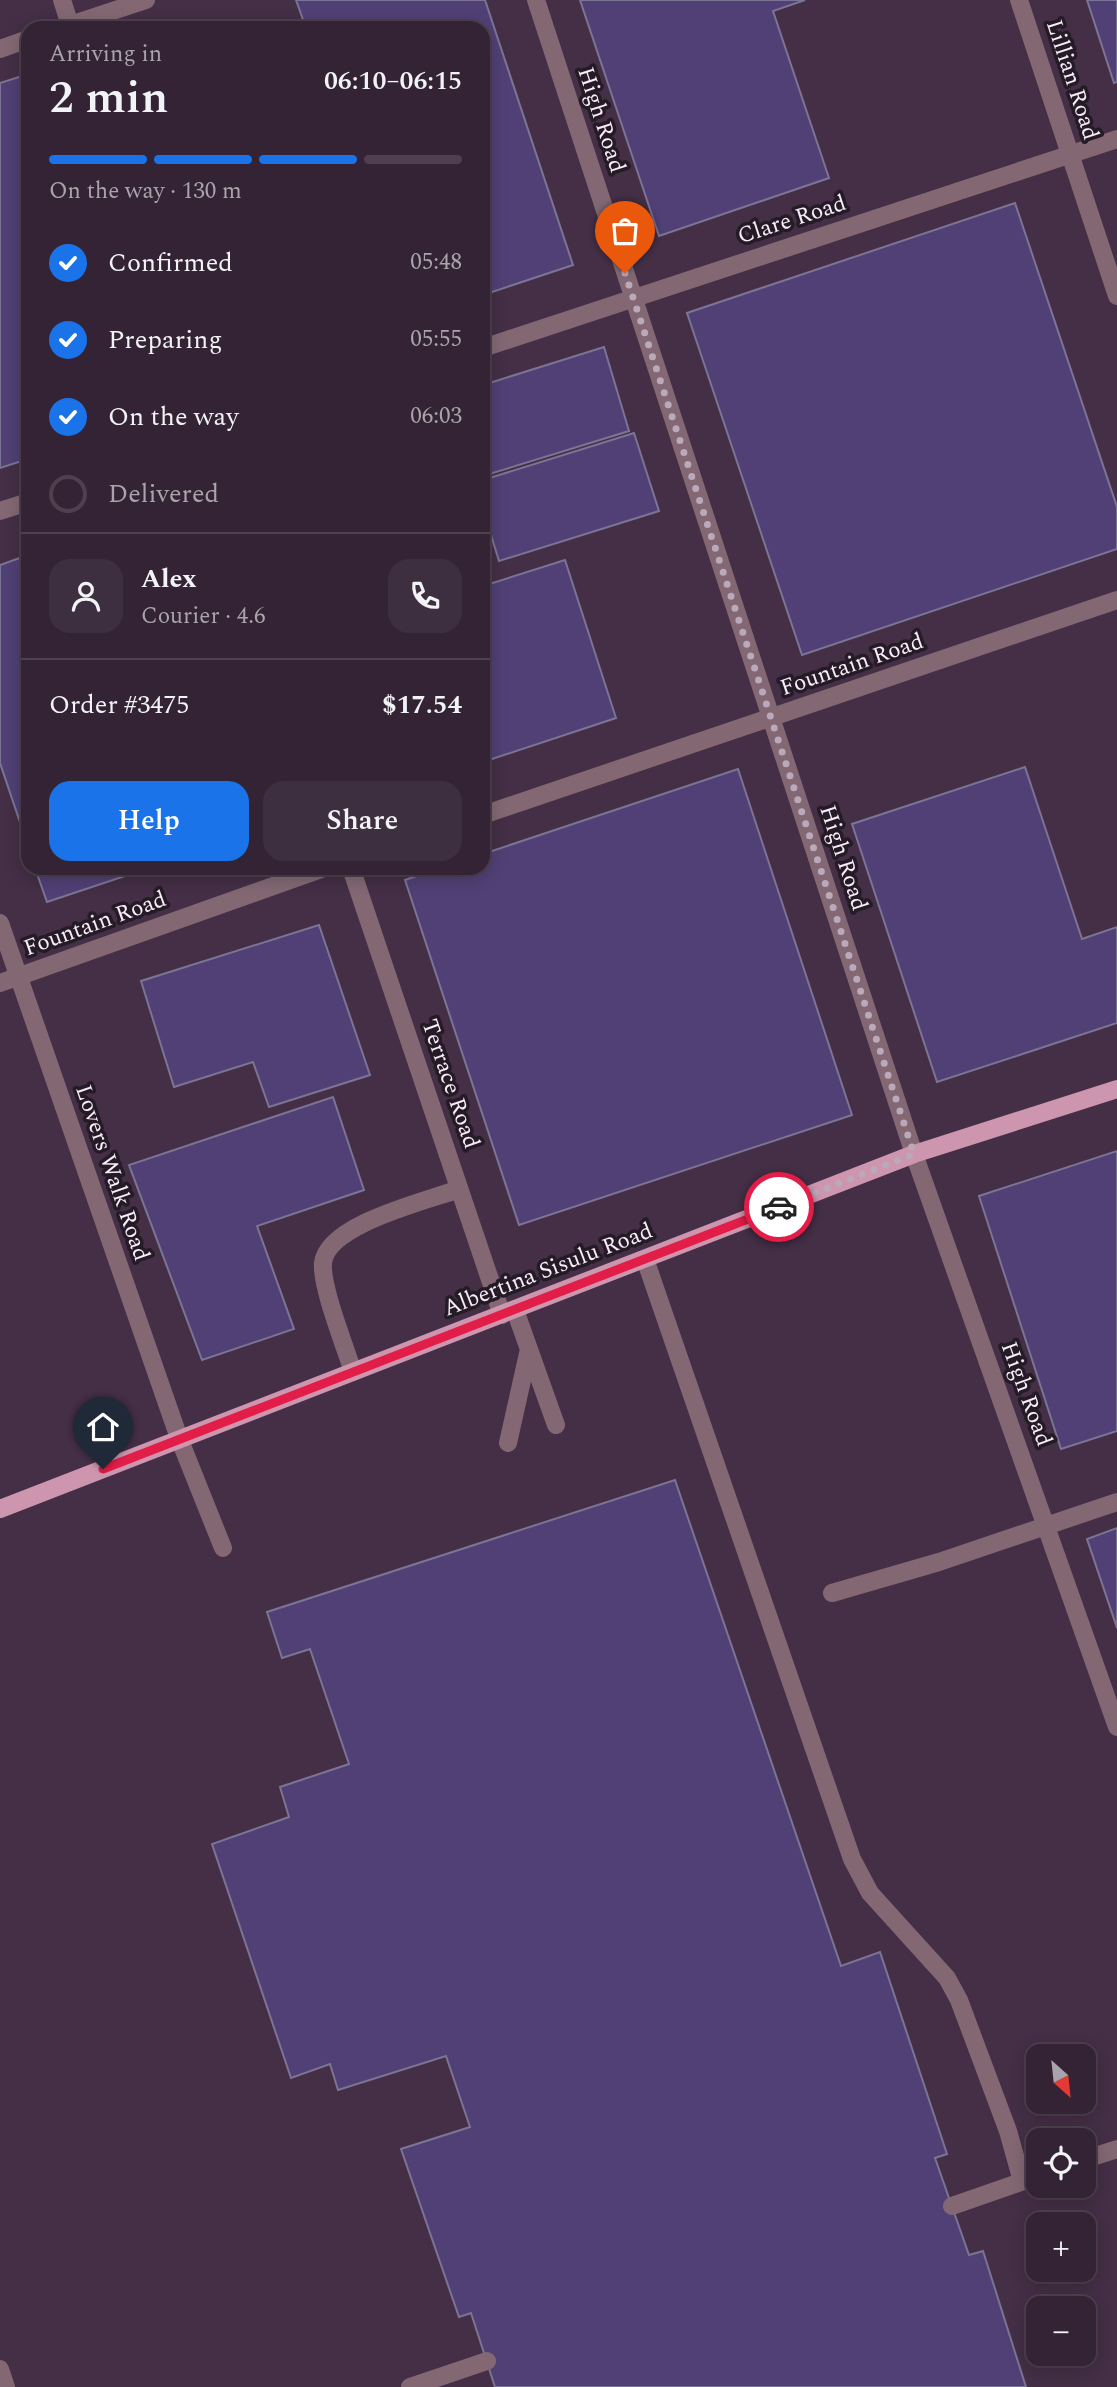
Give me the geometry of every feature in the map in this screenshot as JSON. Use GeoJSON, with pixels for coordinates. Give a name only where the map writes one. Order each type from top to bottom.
{"type":"FeatureCollection","features":[{"type":"Feature","properties":{"kind":"main road","name":"Albertina Sisulu Road"},"geometry":{"type":"LineString","coordinates":[[0,1509],[914,1154],[1117,1089]]}},
{"type":"Feature","properties":{"kind":"street"},"geometry":{"type":"LineString","coordinates":[[62,0],[67,21]]}},
{"type":"Feature","properties":{"kind":"street"},"geometry":{"type":"LineString","coordinates":[[85,21],[146,0]]}},
{"type":"Feature","properties":{"kind":"street","name":"High Road"},"geometry":{"type":"LineString","coordinates":[[536,0],[914,1154],[1117,1727]]}},
{"type":"Feature","properties":{"kind":"street","name":"Lillian Road"},"geometry":{"type":"LineString","coordinates":[[1019,0],[1117,296]]}},
{"type":"Feature","properties":{"kind":"street"},"geometry":{"type":"LineString","coordinates":[[0,49],[21,42]]}},
{"type":"Feature","properties":{"kind":"street","name":"Clare Road"},"geometry":{"type":"LineString","coordinates":[[490,346],[1117,139]]}},
{"type":"Feature","properties":{"kind":"street"},"geometry":{"type":"LineString","coordinates":[[0,512],[21,504]]}},
{"type":"Feature","properties":{"kind":"street","name":"Fountain Road"},"geometry":{"type":"LineString","coordinates":[[490,813],[1117,600]]}},
{"type":"Feature","properties":{"kind":"street","name":"Fountain Road"},"geometry":{"type":"LineString","coordinates":[[0,984],[304,875]]}},
{"type":"Feature","properties":{"kind":"street","name":"Terrace Road"},"geometry":{"type":"LineString","coordinates":[[353,875],[460,1189],[508,1312],[529,1349],[556,1425]]}},
{"type":"Feature","properties":{"kind":"street","name":"Lovers Walk Road"},"geometry":{"type":"LineString","coordinates":[[0,923],[179,1438],[223,1548]]}},
{"type":"Feature","properties":{"kind":"street"},"geometry":{"type":"LineString","coordinates":[[353,1372],[323,1262],[332,1243],[347,1230],[460,1189]]}},
{"type":"Feature","properties":{"kind":"street"},"geometry":{"type":"LineString","coordinates":[[645,1259],[852,1860],[870,1893],[947,1978],[959,2000],[1008,2131],[1026,2170]]}},
{"type":"Feature","properties":{"kind":"street"},"geometry":{"type":"LineString","coordinates":[[508,1443],[529,1349]]}},
{"type":"Feature","properties":{"kind":"street"},"geometry":{"type":"LineString","coordinates":[[832,1593],[1117,1502]]}},
{"type":"Feature","properties":{"kind":"street"},"geometry":{"type":"LineString","coordinates":[[1096,2156],[1117,2149]]}},
{"type":"Feature","properties":{"kind":"street"},"geometry":{"type":"LineString","coordinates":[[952,2206],[1026,2180]]}},
{"type":"Feature","properties":{"kind":"street"},"geometry":{"type":"LineString","coordinates":[[410,2387],[487,2361]]}},
{"type":"Feature","properties":{"kind":"street"},"geometry":{"type":"LineString","coordinates":[[0,2369],[6,2387]]}},
{"type":"Feature","properties":{"kind":"building"},"geometry":{"type":"Polygon","coordinates":[[[296,0],[485,0],[573,265],[490,293],[490,21],[304,21],[296,0]]]}},
{"type":"Feature","properties":{"kind":"building"},"geometry":{"type":"Polygon","coordinates":[[[580,0],[805,0],[773,11],[829,178],[659,236],[580,0]]]}},
{"type":"Feature","properties":{"kind":"building"},"geometry":{"type":"Polygon","coordinates":[[[1087,0],[1117,0],[1117,82],[1114,83],[1087,0]]]}},
{"type":"Feature","properties":{"kind":"building"},"geometry":{"type":"Polygon","coordinates":[[[21,76],[21,461],[0,468],[0,83],[21,76]]]}},
{"type":"Feature","properties":{"kind":"building"},"geometry":{"type":"Polygon","coordinates":[[[1015,203],[1117,507],[1117,549],[802,655],[687,313],[1015,203]]]}},
{"type":"Feature","properties":{"kind":"building"},"geometry":{"type":"Polygon","coordinates":[[[604,347],[629,431],[490,474],[490,383],[604,347]]]}},
{"type":"Feature","properties":{"kind":"building"},"geometry":{"type":"Polygon","coordinates":[[[634,433],[659,511],[499,561],[490,532],[490,478],[634,433]]]}},
{"type":"Feature","properties":{"kind":"building"},"geometry":{"type":"Polygon","coordinates":[[[21,558],[21,825],[0,763],[0,565],[21,558]]]}},
{"type":"Feature","properties":{"kind":"building"},"geometry":{"type":"Polygon","coordinates":[[[565,560],[616,718],[490,760],[490,584],[565,560]]]}},
{"type":"Feature","properties":{"kind":"building"},"geometry":{"type":"Polygon","coordinates":[[[1025,767],[1082,939],[1117,927],[1117,1023],[937,1082],[852,824],[1025,767]]]}},
{"type":"Feature","properties":{"kind":"building"},"geometry":{"type":"Polygon","coordinates":[[[738,769],[852,1115],[519,1225],[405,880],[420,875],[490,875],[490,852],[738,769]]]}},
{"type":"Feature","properties":{"kind":"building"},"geometry":{"type":"Polygon","coordinates":[[[37,875],[128,875],[47,902],[37,875]]]}},
{"type":"Feature","properties":{"kind":"building"},"geometry":{"type":"Polygon","coordinates":[[[319,925],[370,1075],[269,1107],[253,1062],[174,1087],[141,981],[319,925]]]}},
{"type":"Feature","properties":{"kind":"building"},"geometry":{"type":"Polygon","coordinates":[[[333,1097],[364,1190],[257,1226],[294,1329],[202,1360],[129,1165],[333,1097]]]}},
{"type":"Feature","properties":{"kind":"building"},"geometry":{"type":"Polygon","coordinates":[[[1117,1151],[1117,1431],[1061,1449],[979,1196],[1117,1151]]]}},
{"type":"Feature","properties":{"kind":"building"},"geometry":{"type":"Polygon","coordinates":[[[675,1480],[841,1966],[880,1952],[947,2154],[935,2158],[969,2255],[983,2251],[1026,2387],[495,2387],[471,2313],[459,2317],[401,2149],[470,2127],[446,2056],[338,2090],[330,2064],[291,2078],[212,1844],[289,1817],[280,1787],[349,1764],[310,1649],[282,1658],[267,1612],[675,1480]]]}},
{"type":"Feature","properties":{"kind":"building"},"geometry":{"type":"Polygon","coordinates":[[[1117,1528],[1117,1628],[1087,1539],[1117,1528]]]}},
{"type":"Feature","properties":{"kind":"way so far"},"geometry":{"type":"LineString","coordinates":[[625,273],[914,1154],[779,1207]]}},
{"type":"Feature","properties":{"kind":"route"},"geometry":{"type":"LineString","coordinates":[[103,1469],[779,1207]]}}]}
